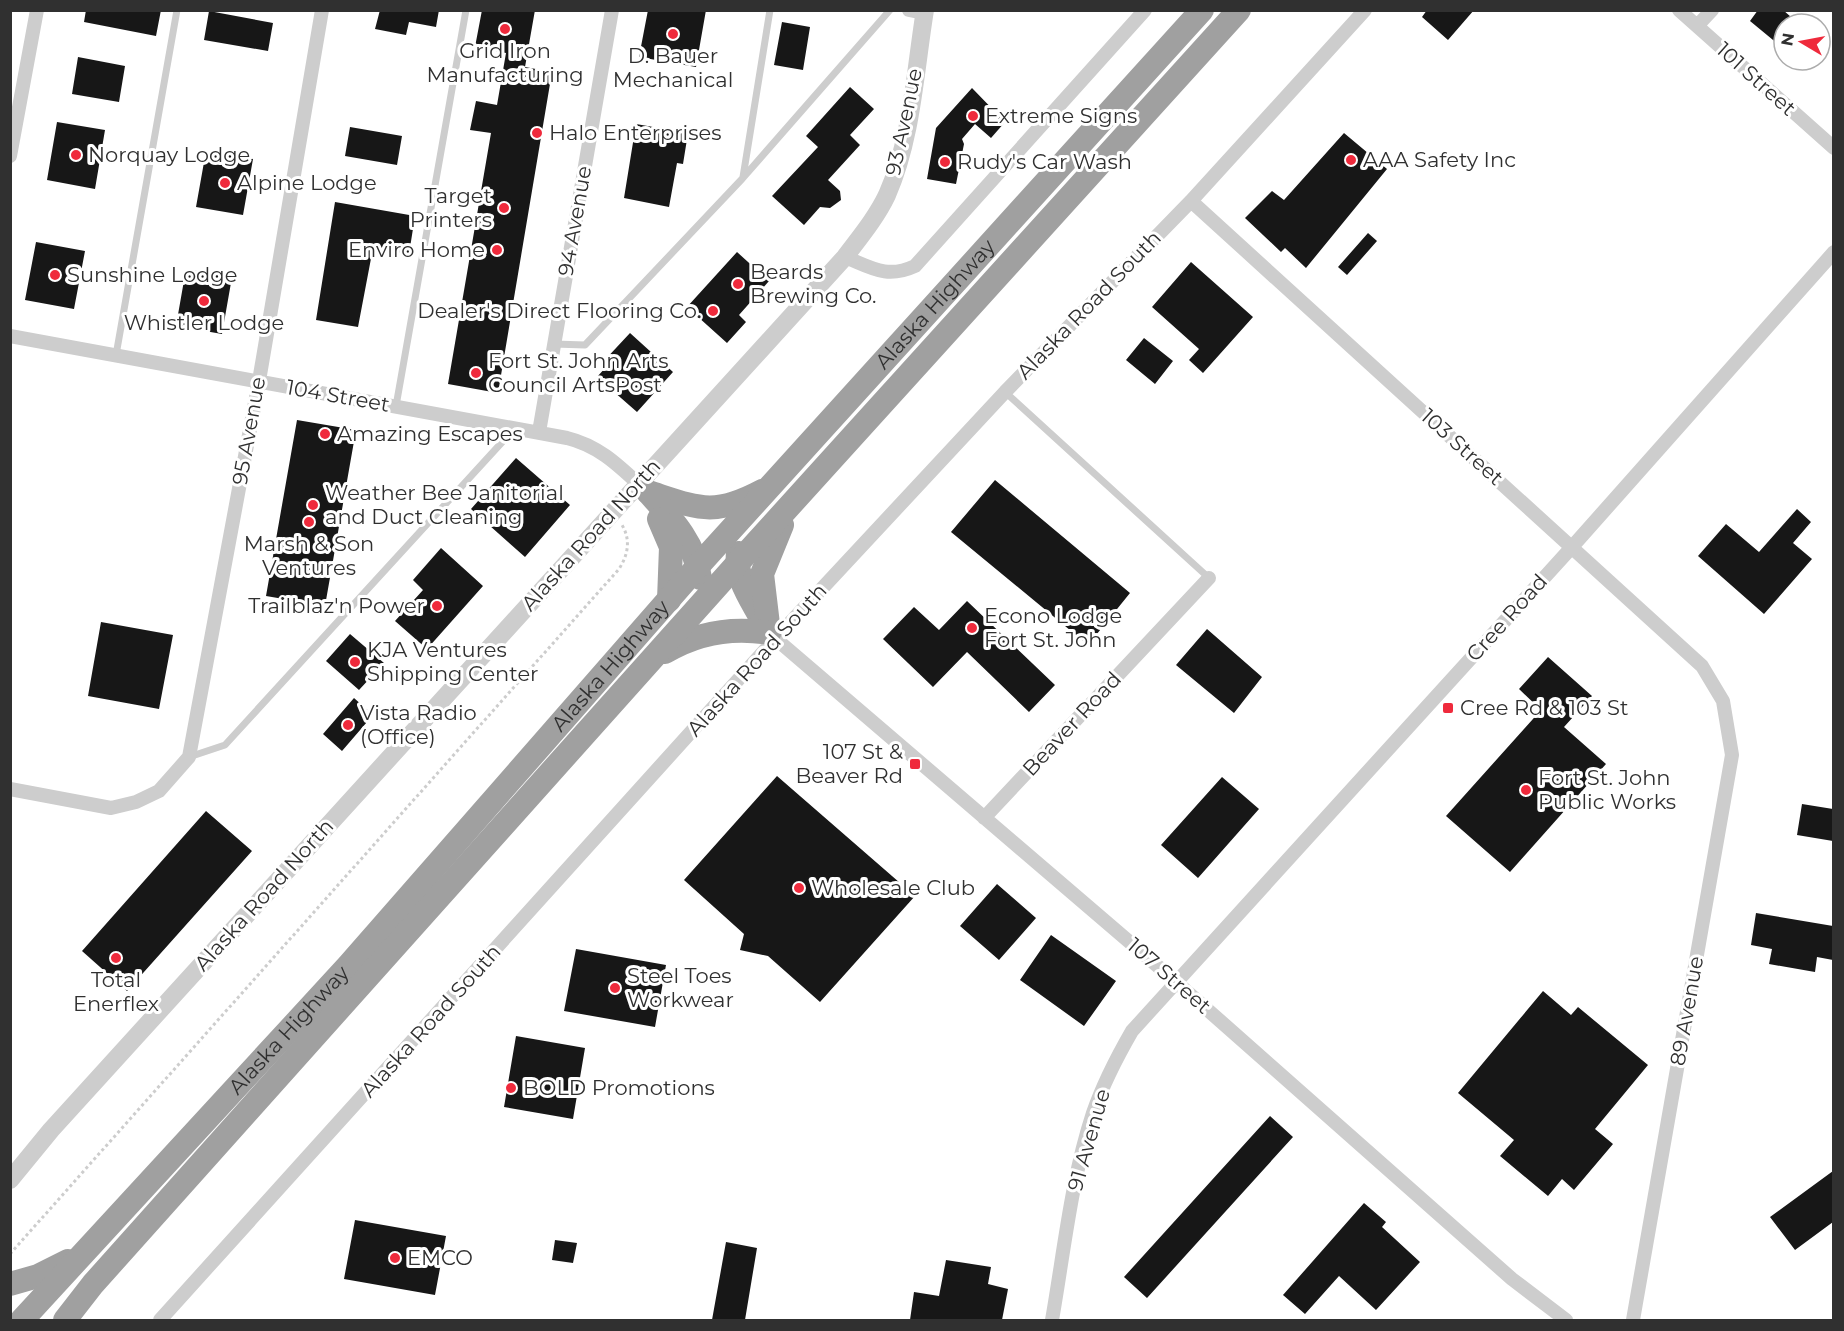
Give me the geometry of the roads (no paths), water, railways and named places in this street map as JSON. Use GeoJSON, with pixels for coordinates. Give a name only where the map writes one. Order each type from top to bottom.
{"type":"FeatureCollection","features":[{"type":"Feature","properties":{"kind":"highway","name":"Alaska Highway"},"geometry":{"type":"LineString","coordinates":[[22,1320],[356,957],[698,566],[1202,10]]}},
{"type":"Feature","properties":{"kind":"highway","name":"Alaska Highway"},"geometry":{"type":"LineString","coordinates":[[65,1320],[93,1284],[736,565],[1239,10]]}},
{"type":"Feature","properties":{"kind":"highway"},"geometry":{"type":"LineString","coordinates":[[643,488],[694,507],[717,510],[738,504],[772,486]]}},
{"type":"Feature","properties":{"kind":"highway"},"geometry":{"type":"LineString","coordinates":[[643,488],[679,528],[698,566],[703,603]]}},
{"type":"Feature","properties":{"kind":"highway"},"geometry":{"type":"LineString","coordinates":[[643,488],[671,547],[669,600]]}},
{"type":"Feature","properties":{"kind":"highway"},"geometry":{"type":"LineString","coordinates":[[772,636],[762,574],[769,552],[792,504]]}},
{"type":"Feature","properties":{"kind":"highway"},"geometry":{"type":"LineString","coordinates":[[741,521],[736,565],[747,592],[772,636]]}},
{"type":"Feature","properties":{"kind":"highway"},"geometry":{"type":"LineString","coordinates":[[653,658],[685,640],[709,634],[750,630],[772,636]]}},
{"type":"Feature","properties":{"kind":"highway"},"geometry":{"type":"LineString","coordinates":[[10,1284],[38,1276],[81,1255]]}},
{"type":"Feature","properties":{"kind":"highway"},"geometry":{"type":"LineString","coordinates":[[81,1320],[93,1284]]}},
{"type":"Feature","properties":{"kind":"street"},"geometry":{"type":"LineString","coordinates":[[10,156],[37,10]]}},
{"type":"Feature","properties":{"kind":"street","name":"95 Avenue"},"geometry":{"type":"LineString","coordinates":[[189,757],[259,381],[322,10]]}},
{"type":"Feature","properties":{"kind":"street","name":"94 Avenue"},"geometry":{"type":"LineString","coordinates":[[539,432],[612,10]]}},
{"type":"Feature","properties":{"kind":"street"},"geometry":{"type":"LineString","coordinates":[[845,257],[888,273],[902,272],[915,266],[1145,10]]}},
{"type":"Feature","properties":{"kind":"street","name":"Alaska Road South"},"geometry":{"type":"LineString","coordinates":[[160,1320],[772,636],[1191,201],[1365,10]]}},
{"type":"Feature","properties":{"kind":"street","name":"101 Street"},"geometry":{"type":"LineString","coordinates":[[1679,10],[1833,148]]}},
{"type":"Feature","properties":{"kind":"street"},"geometry":{"type":"LineString","coordinates":[[1697,26],[1712,10]]}},
{"type":"Feature","properties":{"kind":"street","name":"93 Avenue"},"geometry":{"type":"LineString","coordinates":[[845,257],[886,197],[897,170],[919,12]]}},
{"type":"Feature","properties":{"kind":"street","name":"103 Street"},"geometry":{"type":"LineString","coordinates":[[1191,201],[1702,666],[1723,701]]}},
{"type":"Feature","properties":{"kind":"street","name":"Cree Road"},"geometry":{"type":"LineString","coordinates":[[1176,981],[1572,547],[1833,252]]}},
{"type":"Feature","properties":{"kind":"street","name":"Alaska Road North"},"geometry":{"type":"LineString","coordinates":[[10,1180],[51,1130],[613,511],[643,488],[845,257]]}},
{"type":"Feature","properties":{"kind":"street","name":"104 Street"},"geometry":{"type":"LineString","coordinates":[[10,336],[539,432],[591,446],[643,488]]}},
{"type":"Feature","properties":{"kind":"street","name":"Beaver Road"},"geometry":{"type":"LineString","coordinates":[[984,818],[1209,578]]}},
{"type":"Feature","properties":{"kind":"street","name":"107 Street"},"geometry":{"type":"LineString","coordinates":[[772,636],[1176,981],[1512,1279],[1566,1320]]}},
{"type":"Feature","properties":{"kind":"street","name":"89 Avenue"},"geometry":{"type":"LineString","coordinates":[[1634,1320],[1732,755],[1723,701]]}},
{"type":"Feature","properties":{"kind":"street"},"geometry":{"type":"LineString","coordinates":[[10,789],[111,808],[136,801],[159,790],[189,757]]}},
{"type":"Feature","properties":{"kind":"street","name":"91 Avenue"},"geometry":{"type":"LineString","coordinates":[[1052,1320],[1080,1160],[1093,1113],[1111,1069],[1132,1030],[1176,981]]}},
{"type":"Feature","properties":{"kind":"lane"},"geometry":{"type":"LineString","coordinates":[[116,355],[177,10]]}},
{"type":"Feature","properties":{"kind":"lane"},"geometry":{"type":"LineString","coordinates":[[396,406],[466,10]]}},
{"type":"Feature","properties":{"kind":"lane"},"geometry":{"type":"LineString","coordinates":[[742,179],[770,10]]}},
{"type":"Feature","properties":{"kind":"lane"},"geometry":{"type":"LineString","coordinates":[[554,345],[585,345],[742,179],[890,10]]}},
{"type":"Feature","properties":{"kind":"lane"},"geometry":{"type":"LineString","coordinates":[[1005,392],[1209,578]]}},
{"type":"Feature","properties":{"kind":"lane"},"geometry":{"type":"LineString","coordinates":[[189,757],[225,745],[515,428]]}},
{"type":"Feature","properties":{"kind":"place","name":"Grid Iron Manufacturing"},"geometry":{"type":"Point","coordinates":[505,29]}},
{"type":"Feature","properties":{"kind":"place","name":"D. Bauer Mechanical"},"geometry":{"type":"Point","coordinates":[673,34]}},
{"type":"Feature","properties":{"kind":"place","name":"Extreme Signs"},"geometry":{"type":"Point","coordinates":[973,116]}},
{"type":"Feature","properties":{"kind":"place","name":"Halo Enterprises"},"geometry":{"type":"Point","coordinates":[537,133]}},
{"type":"Feature","properties":{"kind":"place","name":"Norquay Lodge"},"geometry":{"type":"Point","coordinates":[76,155]}},
{"type":"Feature","properties":{"kind":"place","name":"AAA Safety Inc"},"geometry":{"type":"Point","coordinates":[1351,160]}},
{"type":"Feature","properties":{"kind":"place","name":"Rudy's Car Wash"},"geometry":{"type":"Point","coordinates":[945,162]}},
{"type":"Feature","properties":{"kind":"place","name":"Alpine Lodge"},"geometry":{"type":"Point","coordinates":[225,183]}},
{"type":"Feature","properties":{"kind":"place","name":"Target Printers"},"geometry":{"type":"Point","coordinates":[504,208]}},
{"type":"Feature","properties":{"kind":"place","name":"Enviro Home"},"geometry":{"type":"Point","coordinates":[497,250]}},
{"type":"Feature","properties":{"kind":"place","name":"Sunshine Lodge"},"geometry":{"type":"Point","coordinates":[55,275]}},
{"type":"Feature","properties":{"kind":"place","name":"Beards Brewing Co."},"geometry":{"type":"Point","coordinates":[738,284]}},
{"type":"Feature","properties":{"kind":"place","name":"Whistler Lodge"},"geometry":{"type":"Point","coordinates":[204,301]}},
{"type":"Feature","properties":{"kind":"place","name":"Dealer's Direct Flooring Co."},"geometry":{"type":"Point","coordinates":[713,311]}},
{"type":"Feature","properties":{"kind":"place","name":"Fort St. John Arts Council ArtsPost"},"geometry":{"type":"Point","coordinates":[476,373]}},
{"type":"Feature","properties":{"kind":"place","name":"Amazing Escapes"},"geometry":{"type":"Point","coordinates":[325,434]}},
{"type":"Feature","properties":{"kind":"place","name":"Weather Bee Janitorial and Duct Cleaning"},"geometry":{"type":"Point","coordinates":[313,505]}},
{"type":"Feature","properties":{"kind":"place","name":"Marsh & Son Ventures"},"geometry":{"type":"Point","coordinates":[309,522]}},
{"type":"Feature","properties":{"kind":"place","name":"Trailblaz'n Power"},"geometry":{"type":"Point","coordinates":[437,606]}},
{"type":"Feature","properties":{"kind":"place","name":"Econo Lodge Fort St. John"},"geometry":{"type":"Point","coordinates":[972,628]}},
{"type":"Feature","properties":{"kind":"place","name":"KJA Ventures Shipping Center"},"geometry":{"type":"Point","coordinates":[355,662]}},
{"type":"Feature","properties":{"kind":"place","name":"Cree Rd & 103 St"},"geometry":{"type":"Point","coordinates":[1448,708]}},
{"type":"Feature","properties":{"kind":"place","name":"Vista Radio (Office)"},"geometry":{"type":"Point","coordinates":[348,725]}},
{"type":"Feature","properties":{"kind":"place","name":"107 St & Beaver Rd"},"geometry":{"type":"Point","coordinates":[915,764]}},
{"type":"Feature","properties":{"kind":"place","name":"Fort St. John Public Works"},"geometry":{"type":"Point","coordinates":[1526,790]}},
{"type":"Feature","properties":{"kind":"place","name":"Wholesale Club"},"geometry":{"type":"Point","coordinates":[799,888]}},
{"type":"Feature","properties":{"kind":"place","name":"Total Enerflex"},"geometry":{"type":"Point","coordinates":[116,958]}},
{"type":"Feature","properties":{"kind":"place","name":"Steel Toes Workwear"},"geometry":{"type":"Point","coordinates":[615,988]}},
{"type":"Feature","properties":{"kind":"place","name":"BOLD Promotions"},"geometry":{"type":"Point","coordinates":[511,1088]}},
{"type":"Feature","properties":{"kind":"place","name":"EMCO"},"geometry":{"type":"Point","coordinates":[395,1258]}}]}
